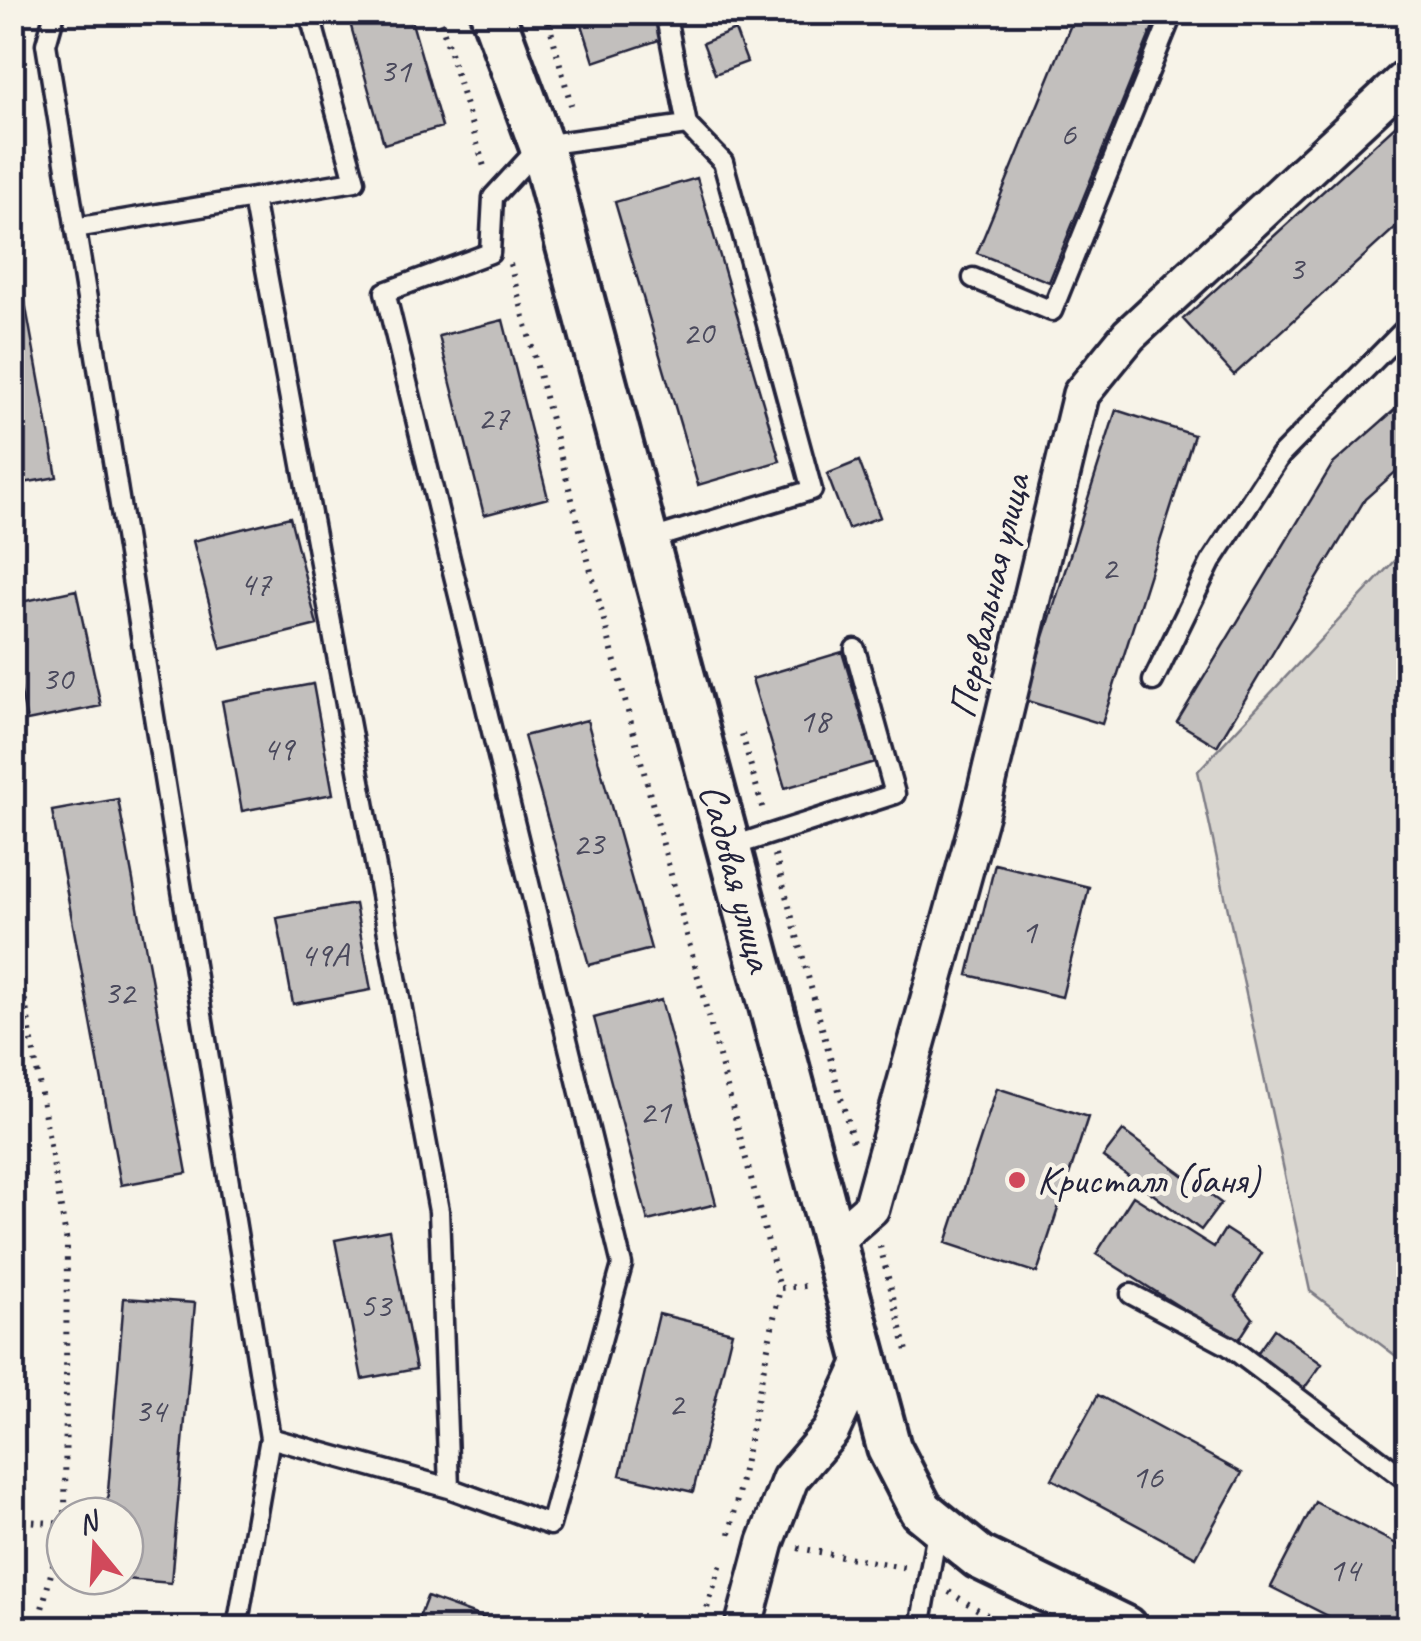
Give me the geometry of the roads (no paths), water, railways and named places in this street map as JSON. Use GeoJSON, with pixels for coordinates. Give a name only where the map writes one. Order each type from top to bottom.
{"type":"FeatureCollection","features":[{"type":"Feature","properties":{"kind":"street","name":"Садовая улица"},"geometry":{"type":"LineString","coordinates":[[492,12],[560,142],[646,541],[888,1448],[920,1510],[979,1557],[1125,1628]]}},
{"type":"Feature","properties":{"kind":"street","name":"Перевальная улица"},"geometry":{"type":"LineString","coordinates":[[837,1262],[871,1208],[980,815],[1081,394],[1130,334],[1408,76]]}},
{"type":"Feature","properties":{"kind":"street"},"geometry":{"type":"LineString","coordinates":[[743,1628],[766,1542],[790,1479],[831,1431],[864,1359]]}},
{"type":"Feature","properties":{"kind":"street"},"geometry":{"type":"LineString","coordinates":[[831,1431],[855,1432],[888,1448]]}},
{"type":"Feature","properties":{"kind":"lane"},"geometry":{"type":"LineString","coordinates":[[56,12],[46,44],[270,1438],[237,1628]]}},
{"type":"Feature","properties":{"kind":"lane"},"geometry":{"type":"LineString","coordinates":[[75,228],[355,181],[309,12]]}},
{"type":"Feature","properties":{"kind":"lane"},"geometry":{"type":"LineString","coordinates":[[646,541],[812,490],[723,162],[687,125],[665,12]]}},
{"type":"Feature","properties":{"kind":"lane"},"geometry":{"type":"LineString","coordinates":[[973,278],[1052,311],[1173,12]]}},
{"type":"Feature","properties":{"kind":"lane"},"geometry":{"type":"LineString","coordinates":[[270,1438],[448,1488],[550,1526],[622,1266],[385,292],[490,253],[493,197],[560,142],[687,125]]}},
{"type":"Feature","properties":{"kind":"lane"},"geometry":{"type":"LineString","coordinates":[[253,198],[439,1211],[448,1488]]}},
{"type":"Feature","properties":{"kind":"lane"},"geometry":{"type":"LineString","coordinates":[[1152,681],[1211,562],[1280,456],[1408,326]]}},
{"type":"Feature","properties":{"kind":"lane"},"geometry":{"type":"LineString","coordinates":[[727,848],[895,794],[855,649]]}},
{"type":"Feature","properties":{"kind":"lane"},"geometry":{"type":"LineString","coordinates":[[1132,1294],[1229,1346],[1408,1480]]}},
{"type":"Feature","properties":{"kind":"lane"},"geometry":{"type":"LineString","coordinates":[[920,1628],[938,1525]]}},
{"type":"Feature","properties":{"kind":"place","name":"Кристалл (баня)"},"geometry":{"type":"Point","coordinates":[1017,1180]}}]}
